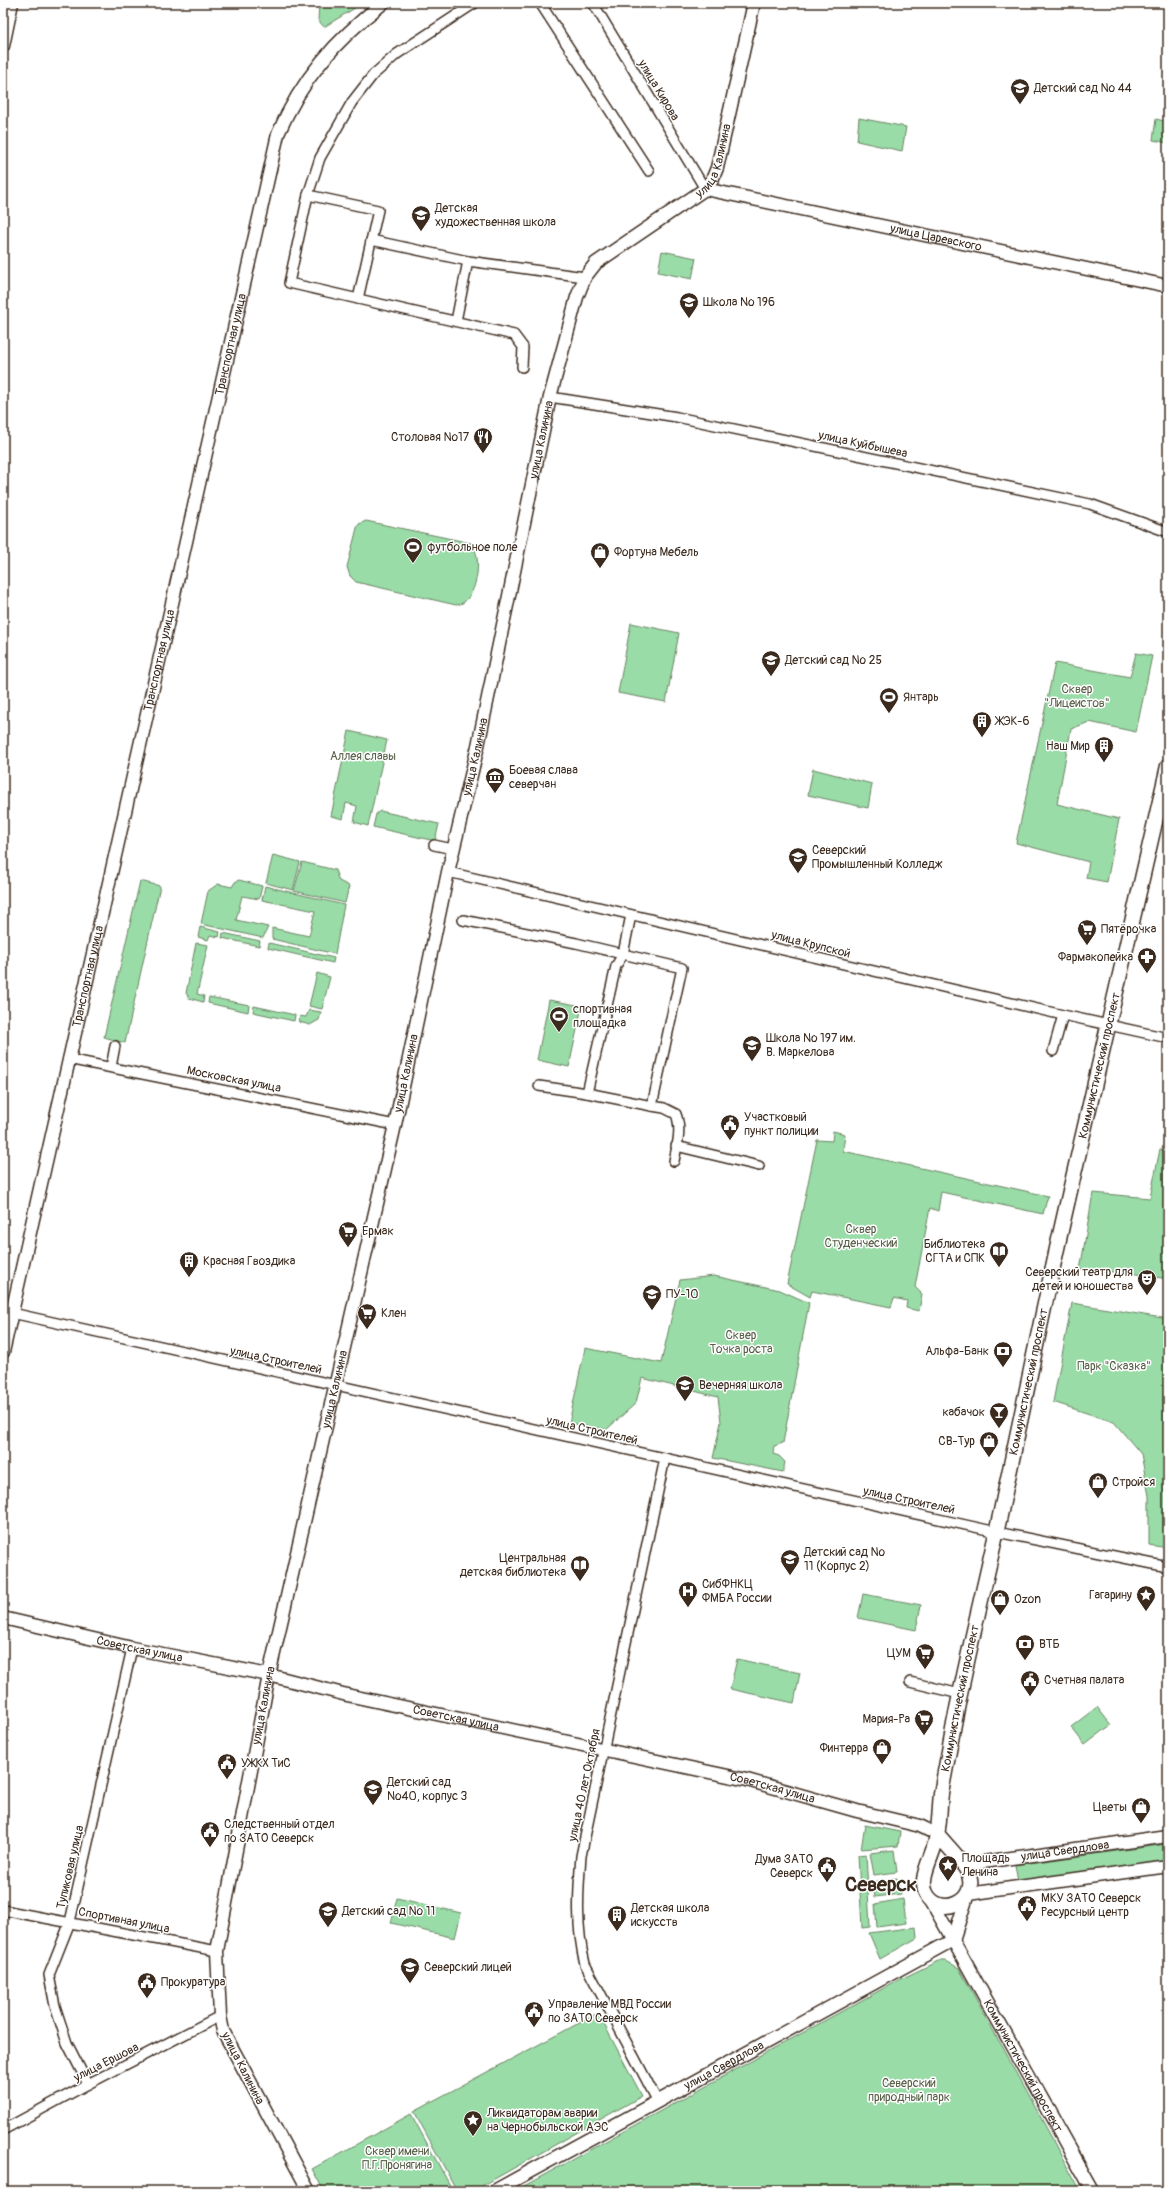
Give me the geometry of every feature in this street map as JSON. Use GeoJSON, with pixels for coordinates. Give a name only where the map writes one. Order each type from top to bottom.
{"type":"FeatureCollection","features":[{"type":"Feature","properties":{"kind":"main road","name":"Коммунистический проспект"},"geometry":{"type":"LineString","coordinates":[[938,1835],[941,1796],[960,1694],[997,1532],[1066,1206],[1110,1025],[1168,766]]}},
{"type":"Feature","properties":{"kind":"main road"},"geometry":{"type":"LineString","coordinates":[[938,1835],[962,1865],[970,1879],[968,1894],[960,1903],[948,1906],[940,1906],[930,1899],[925,1892],[924,1883],[938,1835]]}},
{"type":"Feature","properties":{"kind":"main road"},"geometry":{"type":"LineString","coordinates":[[927,1870],[942,1860],[950,1860],[962,1865]]}},
{"type":"Feature","properties":{"kind":"street"},"geometry":{"type":"LineString","coordinates":[[3,46],[12,3]]}},
{"type":"Feature","properties":{"kind":"street","name":"Транспортная улица"},"geometry":{"type":"LineString","coordinates":[[3,1352],[68,1058],[278,134],[299,90],[331,49],[346,33],[383,3]]}},
{"type":"Feature","properties":{"kind":"street"},"geometry":{"type":"LineString","coordinates":[[475,3],[397,54],[373,75],[352,102],[324,152],[308,195],[289,283],[514,335],[523,347],[522,367]]}},
{"type":"Feature","properties":{"kind":"street"},"geometry":{"type":"LineString","coordinates":[[540,3],[649,171]]}},
{"type":"Feature","properties":{"kind":"street","name":"улица Кирова"},"geometry":{"type":"LineString","coordinates":[[593,3],[705,189]]}},
{"type":"Feature","properties":{"kind":"street","name":"улица Калинина"},"geometry":{"type":"LineString","coordinates":[[309,2191],[223,2031],[220,2016],[216,1950],[269,1675],[395,1125],[453,849],[478,746],[550,397],[576,297],[585,277],[596,263],[705,189],[717,168],[754,3]]}},
{"type":"Feature","properties":{"kind":"street","name":"улица Царевского"},"geometry":{"type":"LineString","coordinates":[[705,189],[1168,286]]}},
{"type":"Feature","properties":{"kind":"street"},"geometry":{"type":"LineString","coordinates":[[308,195],[378,210],[358,299]]}},
{"type":"Feature","properties":{"kind":"street"},"geometry":{"type":"LineString","coordinates":[[371,240],[468,261],[585,277]]}},
{"type":"Feature","properties":{"kind":"street"},"geometry":{"type":"LineString","coordinates":[[456,322],[468,261]]}},
{"type":"Feature","properties":{"kind":"street","name":"улица Куйбышева"},"geometry":{"type":"LineString","coordinates":[[550,397],[677,417],[1090,504],[1168,532]]}},
{"type":"Feature","properties":{"kind":"street"},"geometry":{"type":"LineString","coordinates":[[434,845],[453,849]]}},
{"type":"Feature","properties":{"kind":"street","name":"улица Крупской"},"geometry":{"type":"LineString","coordinates":[[448,872],[1063,1016],[1168,1038]]}},
{"type":"Feature","properties":{"kind":"street"},"geometry":{"type":"LineString","coordinates":[[587,1093],[616,966],[623,954],[631,914]]}},
{"type":"Feature","properties":{"kind":"street"},"geometry":{"type":"LineString","coordinates":[[463,920],[682,968],[652,1106]]}},
{"type":"Feature","properties":{"kind":"street"},"geometry":{"type":"LineString","coordinates":[[1053,1051],[1063,1016]]}},
{"type":"Feature","properties":{"kind":"street"},"geometry":{"type":"LineString","coordinates":[[111,1066],[115,1046]]}},
{"type":"Feature","properties":{"kind":"street","name":"Московская улица"},"geometry":{"type":"LineString","coordinates":[[68,1058],[395,1125]]}},
{"type":"Feature","properties":{"kind":"street"},"geometry":{"type":"LineString","coordinates":[[539,1086],[587,1093],[664,1108],[676,1114],[680,1123],[674,1161]]}},
{"type":"Feature","properties":{"kind":"street"},"geometry":{"type":"LineString","coordinates":[[676,1146],[759,1166]]}},
{"type":"Feature","properties":{"kind":"street","name":"улица Строителей"},"geometry":{"type":"LineString","coordinates":[[12,1313],[997,1532],[1168,1567]]}},
{"type":"Feature","properties":{"kind":"street","name":"улица 40 лет Октября"},"geometry":{"type":"LineString","coordinates":[[658,2102],[585,1964],[580,1942],[577,1902],[581,1856],[665,1458]]}},
{"type":"Feature","properties":{"kind":"street","name":"Советская улица"},"geometry":{"type":"LineString","coordinates":[[3,1618],[132,1648],[269,1675],[347,1695],[747,1780],[857,1811],[907,1822],[920,1826],[938,1835]]}},
{"type":"Feature","properties":{"kind":"street","name":"Тупиковая улица"},"geometry":{"type":"LineString","coordinates":[[88,2084],[67,2043],[55,2006],[49,1975],[70,1922],[132,1648]]}},
{"type":"Feature","properties":{"kind":"street"},"geometry":{"type":"LineString","coordinates":[[910,1682],[960,1694]]}},
{"type":"Feature","properties":{"kind":"street","name":"улица Свердлова"},"geometry":{"type":"LineString","coordinates":[[962,1865],[1168,1836]]}},
{"type":"Feature","properties":{"kind":"street"},"geometry":{"type":"LineString","coordinates":[[953,1940],[968,1894],[1168,1866]]}},
{"type":"Feature","properties":{"kind":"street"},"geometry":{"type":"LineString","coordinates":[[930,1899],[953,1940]]}},
{"type":"Feature","properties":{"kind":"street","name":"Спортивная улица"},"geometry":{"type":"LineString","coordinates":[[3,1910],[216,1950]]}},
{"type":"Feature","properties":{"kind":"street","name":"улица Свердлова"},"geometry":{"type":"LineString","coordinates":[[494,2191],[953,1940]]}},
{"type":"Feature","properties":{"kind":"street","name":"Коммунистический проспект"},"geometry":{"type":"LineString","coordinates":[[953,1940],[1093,2191]]}},
{"type":"Feature","properties":{"kind":"street","name":"улица Ершова"},"geometry":{"type":"LineString","coordinates":[[3,2130],[220,2016]]}},
{"type":"Feature","properties":{"kind":"green space"},"geometry":{"type":"Polygon","coordinates":[[[319,3],[363,3],[324,27],[318,20],[319,3]]]}},
{"type":"Feature","properties":{"kind":"green space"},"geometry":{"type":"Polygon","coordinates":[[[859,118],[906,127],[902,151],[857,141],[859,118]]]}},
{"type":"Feature","properties":{"kind":"green space"},"geometry":{"type":"Polygon","coordinates":[[[1156,119],[1168,122],[1168,143],[1153,140],[1156,119]]]}},
{"type":"Feature","properties":{"kind":"green space"},"geometry":{"type":"Polygon","coordinates":[[[662,251],[696,258],[692,279],[658,272],[662,251]]]}},
{"type":"Feature","properties":{"kind":"green space","name":"футбольное поле"},"geometry":{"type":"Polygon","coordinates":[[[366,521],[471,543],[475,549],[478,568],[469,597],[463,603],[456,605],[356,582],[350,576],[347,567],[357,528],[359,524],[366,521]]]}},
{"type":"Feature","properties":{"kind":"green space"},"geometry":{"type":"Polygon","coordinates":[[[631,623],[679,633],[666,702],[618,693],[631,623]]]}},
{"type":"Feature","properties":{"kind":"green space","name":"Сквер \"Лицеистов\""},"geometry":{"type":"Polygon","coordinates":[[[1136,653],[1152,656],[1136,732],[1089,722],[1071,729],[1057,804],[1119,819],[1107,882],[1086,878],[1089,862],[1016,843],[1055,663],[1130,677],[1136,653]]]}},
{"type":"Feature","properties":{"kind":"green space","name":"Аллея славы"},"geometry":{"type":"Polygon","coordinates":[[[349,731],[387,740],[368,826],[354,822],[357,806],[346,803],[343,819],[331,816],[349,731]]]}},
{"type":"Feature","properties":{"kind":"green space"},"geometry":{"type":"Polygon","coordinates":[[[813,769],[872,784],[868,808],[808,795],[813,769]]]}},
{"type":"Feature","properties":{"kind":"green space"},"geometry":{"type":"Polygon","coordinates":[[[380,811],[439,824],[435,841],[373,827],[376,814],[380,811]]]}},
{"type":"Feature","properties":{"kind":"green space"},"geometry":{"type":"Polygon","coordinates":[[[273,855],[300,862],[293,890],[266,883],[273,855]]]}},
{"type":"Feature","properties":{"kind":"green space"},"geometry":{"type":"Polygon","coordinates":[[[302,862],[335,870],[339,881],[349,886],[345,903],[294,891],[302,862]]]}},
{"type":"Feature","properties":{"kind":"green space"},"geometry":{"type":"Polygon","coordinates":[[[239,880],[262,886],[259,899],[242,896],[236,920],[268,927],[263,938],[201,924],[208,891],[218,884],[232,887],[235,882],[239,880]]]}},
{"type":"Feature","properties":{"kind":"green space"},"geometry":{"type":"Polygon","coordinates":[[[140,881],[160,886],[125,1043],[104,1037],[140,881]]]}},
{"type":"Feature","properties":{"kind":"green space"},"geometry":{"type":"Polygon","coordinates":[[[265,886],[344,905],[335,954],[272,939],[272,928],[309,936],[315,911],[262,900],[265,886]]]}},
{"type":"Feature","properties":{"kind":"green space"},"geometry":{"type":"Polygon","coordinates":[[[200,927],[220,932],[219,937],[210,935],[208,940],[198,937],[200,927]]]}},
{"type":"Feature","properties":{"kind":"green space"},"geometry":{"type":"Polygon","coordinates":[[[223,933],[260,941],[259,946],[222,938],[223,933]]]}},
{"type":"Feature","properties":{"kind":"green space"},"geometry":{"type":"Polygon","coordinates":[[[196,943],[208,945],[197,994],[204,996],[203,1002],[189,998],[186,993],[196,943]]]}},
{"type":"Feature","properties":{"kind":"green space"},"geometry":{"type":"Polygon","coordinates":[[[269,943],[334,958],[333,963],[268,948],[269,943]]]}},
{"type":"Feature","properties":{"kind":"green space"},"geometry":{"type":"Polygon","coordinates":[[[317,973],[330,977],[322,1009],[309,1006],[317,973]]]}},
{"type":"Feature","properties":{"kind":"green space"},"geometry":{"type":"Polygon","coordinates":[[[209,997],[249,1005],[248,1012],[208,1003],[209,997]]]}},
{"type":"Feature","properties":{"kind":"green space","name":"спортивная площадка"},"geometry":{"type":"Polygon","coordinates":[[[549,1000],[582,1006],[569,1067],[537,1060],[549,1000]]]}},
{"type":"Feature","properties":{"kind":"green space"},"geometry":{"type":"Polygon","coordinates":[[[254,1006],[295,1015],[294,1021],[253,1012],[254,1006]]]}},
{"type":"Feature","properties":{"kind":"green space"},"geometry":{"type":"Polygon","coordinates":[[[309,1010],[321,1012],[319,1020],[310,1025],[299,1022],[300,1016],[306,1017],[309,1010]]]}},
{"type":"Feature","properties":{"kind":"green space","name":"Сквер Студенческий"},"geometry":{"type":"Polygon","coordinates":[[[833,1131],[845,1134],[843,1151],[1048,1196],[1043,1214],[941,1192],[938,1211],[930,1208],[915,1287],[922,1294],[919,1311],[906,1308],[907,1301],[894,1298],[891,1307],[812,1291],[810,1297],[787,1284],[817,1140],[832,1141],[833,1131]]]}},
{"type":"Feature","properties":{"kind":"green space"},"geometry":{"type":"Polygon","coordinates":[[[1160,1149],[1168,1151],[1168,1279],[1131,1273],[1080,1270],[1093,1193],[1150,1198],[1160,1149]]]}},
{"type":"Feature","properties":{"kind":"green space","name":"Сквер Точка роста"},"geometry":{"type":"Polygon","coordinates":[[[714,1276],[780,1290],[809,1303],[783,1443],[774,1446],[773,1454],[779,1456],[785,1462],[783,1472],[713,1458],[721,1422],[718,1397],[642,1378],[636,1403],[606,1430],[569,1423],[585,1348],[661,1363],[680,1280],[714,1276]]]}},
{"type":"Feature","properties":{"kind":"green space","name":"Парк \"Сказка\""},"geometry":{"type":"Polygon","coordinates":[[[1072,1303],[1168,1319],[1168,1548],[1149,1545],[1149,1496],[1141,1454],[1114,1422],[1053,1402],[1072,1303]]]}},
{"type":"Feature","properties":{"kind":"green space"},"geometry":{"type":"Polygon","coordinates":[[[863,1594],[921,1605],[916,1630],[858,1618],[863,1594]]]}},
{"type":"Feature","properties":{"kind":"green space"},"geometry":{"type":"Polygon","coordinates":[[[737,1659],[800,1673],[794,1703],[730,1689],[737,1659]]]}},
{"type":"Feature","properties":{"kind":"green space"},"geometry":{"type":"Polygon","coordinates":[[[1097,1707],[1111,1725],[1085,1745],[1071,1727],[1097,1707]]]}},
{"type":"Feature","properties":{"kind":"green space"},"geometry":{"type":"Polygon","coordinates":[[[865,1825],[900,1832],[898,1846],[861,1849],[865,1825]]]}},
{"type":"Feature","properties":{"kind":"green space"},"geometry":{"type":"Polygon","coordinates":[[[1168,1844],[1168,1862],[1018,1882],[1015,1865],[1168,1844]]]}},
{"type":"Feature","properties":{"kind":"green space"},"geometry":{"type":"Polygon","coordinates":[[[894,1850],[897,1872],[874,1875],[870,1853],[894,1850]]]}},
{"type":"Feature","properties":{"kind":"green space"},"geometry":{"type":"Polygon","coordinates":[[[866,1854],[870,1927],[862,1928],[858,1855],[866,1854]]]}},
{"type":"Feature","properties":{"kind":"green space"},"geometry":{"type":"Polygon","coordinates":[[[897,1878],[901,1894],[875,1897],[872,1882],[897,1878]]]}},
{"type":"Feature","properties":{"kind":"green space"},"geometry":{"type":"Polygon","coordinates":[[[397,1898],[461,1913],[455,1938],[391,1923],[397,1898]]]}},
{"type":"Feature","properties":{"kind":"green space"},"geometry":{"type":"Polygon","coordinates":[[[903,1899],[906,1923],[877,1927],[875,1904],[903,1899]]]}},
{"type":"Feature","properties":{"kind":"green space"},"geometry":{"type":"Polygon","coordinates":[[[916,1927],[917,1938],[880,1959],[869,1933],[916,1927]]]}},
{"type":"Feature","properties":{"kind":"green space","name":"Северский природный парк"},"geometry":{"type":"Polygon","coordinates":[[[938,1961],[946,1961],[959,1968],[1081,2191],[515,2191],[895,1982],[938,1961]]]}},
{"type":"Feature","properties":{"kind":"green space"},"geometry":{"type":"Polygon","coordinates":[[[598,2013],[642,2096],[473,2191],[457,2191],[414,2111],[598,2013]]]}},
{"type":"Feature","properties":{"kind":"green space","name":"Сквер имени П.Г.Пронягина"},"geometry":{"type":"Polygon","coordinates":[[[411,2114],[453,2191],[324,2191],[312,2169],[411,2114]]]}},
{"type":"Feature","properties":{"kind":"place","name":"Детский сад № 44"},"geometry":{"type":"Point","coordinates":[1020,105]}},
{"type":"Feature","properties":{"kind":"place","name":"Детская художественная школа"},"geometry":{"type":"Point","coordinates":[421,232]}},
{"type":"Feature","properties":{"kind":"place","name":"Школа № 196"},"geometry":{"type":"Point","coordinates":[689,319]}},
{"type":"Feature","properties":{"kind":"place","name":"Столовая №17"},"geometry":{"type":"Point","coordinates":[483,454]}},
{"type":"Feature","properties":{"kind":"place","name":"футбольное поле"},"geometry":{"type":"Point","coordinates":[413,564]}},
{"type":"Feature","properties":{"kind":"place","name":"Фортуна Мебель"},"geometry":{"type":"Point","coordinates":[600,569]}},
{"type":"Feature","properties":{"kind":"place","name":"Детский сад № 25"},"geometry":{"type":"Point","coordinates":[771,677]}},
{"type":"Feature","properties":{"kind":"place","name":"Янтарь"},"geometry":{"type":"Point","coordinates":[889,714]}},
{"type":"Feature","properties":{"kind":"place","name":"ЖЭК-6"},"geometry":{"type":"Point","coordinates":[982,738]}},
{"type":"Feature","properties":{"kind":"place","name":"Наш Мир"},"geometry":{"type":"Point","coordinates":[1104,763]}},
{"type":"Feature","properties":{"kind":"place","name":"Боевая слава северчан"},"geometry":{"type":"Point","coordinates":[495,794]}},
{"type":"Feature","properties":{"kind":"place","name":"Северский Промышленный Колледж"},"geometry":{"type":"Point","coordinates":[798,874]}},
{"type":"Feature","properties":{"kind":"place","name":"Пятёрочка"},"geometry":{"type":"Point","coordinates":[1087,946]}},
{"type":"Feature","properties":{"kind":"place","name":"Фармакопейка"},"geometry":{"type":"Point","coordinates":[1147,974]}},
{"type":"Feature","properties":{"kind":"place","name":"спортивная площадка"},"geometry":{"type":"Point","coordinates":[559,1033]}},
{"type":"Feature","properties":{"kind":"place","name":"Школа № 197 им. В. Маркелова"},"geometry":{"type":"Point","coordinates":[752,1062]}},
{"type":"Feature","properties":{"kind":"place","name":"Участковый пункт полиции"},"geometry":{"type":"Point","coordinates":[730,1141]}},
{"type":"Feature","properties":{"kind":"place","name":"Ермак"},"geometry":{"type":"Point","coordinates":[348,1248]}},
{"type":"Feature","properties":{"kind":"place","name":"Библиотека СГТА и СПК"},"geometry":{"type":"Point","coordinates":[999,1268]}},
{"type":"Feature","properties":{"kind":"place","name":"Красная Гвоздика"},"geometry":{"type":"Point","coordinates":[189,1278]}},
{"type":"Feature","properties":{"kind":"place","name":"Северский театр для детей и юношества"},"geometry":{"type":"Point","coordinates":[1147,1296]}},
{"type":"Feature","properties":{"kind":"place","name":"ПУ-10"},"geometry":{"type":"Point","coordinates":[652,1311]}},
{"type":"Feature","properties":{"kind":"place","name":"Клен"},"geometry":{"type":"Point","coordinates":[367,1330]}},
{"type":"Feature","properties":{"kind":"place","name":"Альфа-Банк"},"geometry":{"type":"Point","coordinates":[1003,1368]}},
{"type":"Feature","properties":{"kind":"place","name":"Вечерняя школа"},"geometry":{"type":"Point","coordinates":[685,1402]}},
{"type":"Feature","properties":{"kind":"place","name":"кабачок"},"geometry":{"type":"Point","coordinates":[999,1429]}},
{"type":"Feature","properties":{"kind":"place","name":"СВ-Тур"},"geometry":{"type":"Point","coordinates":[989,1458]}},
{"type":"Feature","properties":{"kind":"place","name":"Стройся"},"geometry":{"type":"Point","coordinates":[1098,1499]}},
{"type":"Feature","properties":{"kind":"place","name":"Детский сад № 11 (Корпус 2)"},"geometry":{"type":"Point","coordinates":[790,1576]}},
{"type":"Feature","properties":{"kind":"place","name":"Центральная детская библиотека"},"geometry":{"type":"Point","coordinates":[580,1582]}},
{"type":"Feature","properties":{"kind":"place","name":"СибФНКЦ ФМБА России"},"geometry":{"type":"Point","coordinates":[688,1608]}},
{"type":"Feature","properties":{"kind":"place","name":"Гагарину"},"geometry":{"type":"Point","coordinates":[1146,1612]}},
{"type":"Feature","properties":{"kind":"place","name":"Ozon"},"geometry":{"type":"Point","coordinates":[1000,1616]}},
{"type":"Feature","properties":{"kind":"place","name":"ВТБ"},"geometry":{"type":"Point","coordinates":[1025,1661]}},
{"type":"Feature","properties":{"kind":"place","name":"ЦУМ"},"geometry":{"type":"Point","coordinates":[925,1670]}},
{"type":"Feature","properties":{"kind":"place","name":"Счетная палата"},"geometry":{"type":"Point","coordinates":[1030,1697]}},
{"type":"Feature","properties":{"kind":"place","name":"Мария-Ра"},"geometry":{"type":"Point","coordinates":[924,1736]}},
{"type":"Feature","properties":{"kind":"place","name":"Финтерра"},"geometry":{"type":"Point","coordinates":[882,1765]}},
{"type":"Feature","properties":{"kind":"place","name":"УЖКХ ТиС"},"geometry":{"type":"Point","coordinates":[227,1780]}},
{"type":"Feature","properties":{"kind":"place","name":"Детский сад №40, корпус 3"},"geometry":{"type":"Point","coordinates":[373,1806]}},
{"type":"Feature","properties":{"kind":"place","name":"Цветы"},"geometry":{"type":"Point","coordinates":[1141,1824]}},
{"type":"Feature","properties":{"kind":"place","name":"Следственный отдел по ЗАТО Северск"},"geometry":{"type":"Point","coordinates":[210,1848]}},
{"type":"Feature","properties":{"kind":"place","name":"Площадь Ленина"},"geometry":{"type":"Point","coordinates":[948,1882]}},
{"type":"Feature","properties":{"kind":"place","name":"Дума ЗАТО Северск"},"geometry":{"type":"Point","coordinates":[827,1883]}},
{"type":"Feature","properties":{"kind":"place","name":"МКУ ЗАТО Северск Ресурсный центр"},"geometry":{"type":"Point","coordinates":[1027,1922]}},
{"type":"Feature","properties":{"kind":"place","name":"Детский сад № 11"},"geometry":{"type":"Point","coordinates":[328,1928]}},
{"type":"Feature","properties":{"kind":"place","name":"Детская школа искусств"},"geometry":{"type":"Point","coordinates":[617,1932]}},
{"type":"Feature","properties":{"kind":"place","name":"Северский лицей"},"geometry":{"type":"Point","coordinates":[410,1984]}},
{"type":"Feature","properties":{"kind":"place","name":"Прокуратура"},"geometry":{"type":"Point","coordinates":[147,1999]}},
{"type":"Feature","properties":{"kind":"place","name":"Управление МВД России по ЗАТО Северск"},"geometry":{"type":"Point","coordinates":[534,2028]}},
{"type":"Feature","properties":{"kind":"place","name":"Ликвидаторам аварии на Чернобыльской АЭС"},"geometry":{"type":"Point","coordinates":[473,2137]}},
{"type":"Feature","properties":{"kind":"district","name":"Северск"},"geometry":{"type":"Point","coordinates":[881,1884]}}]}
